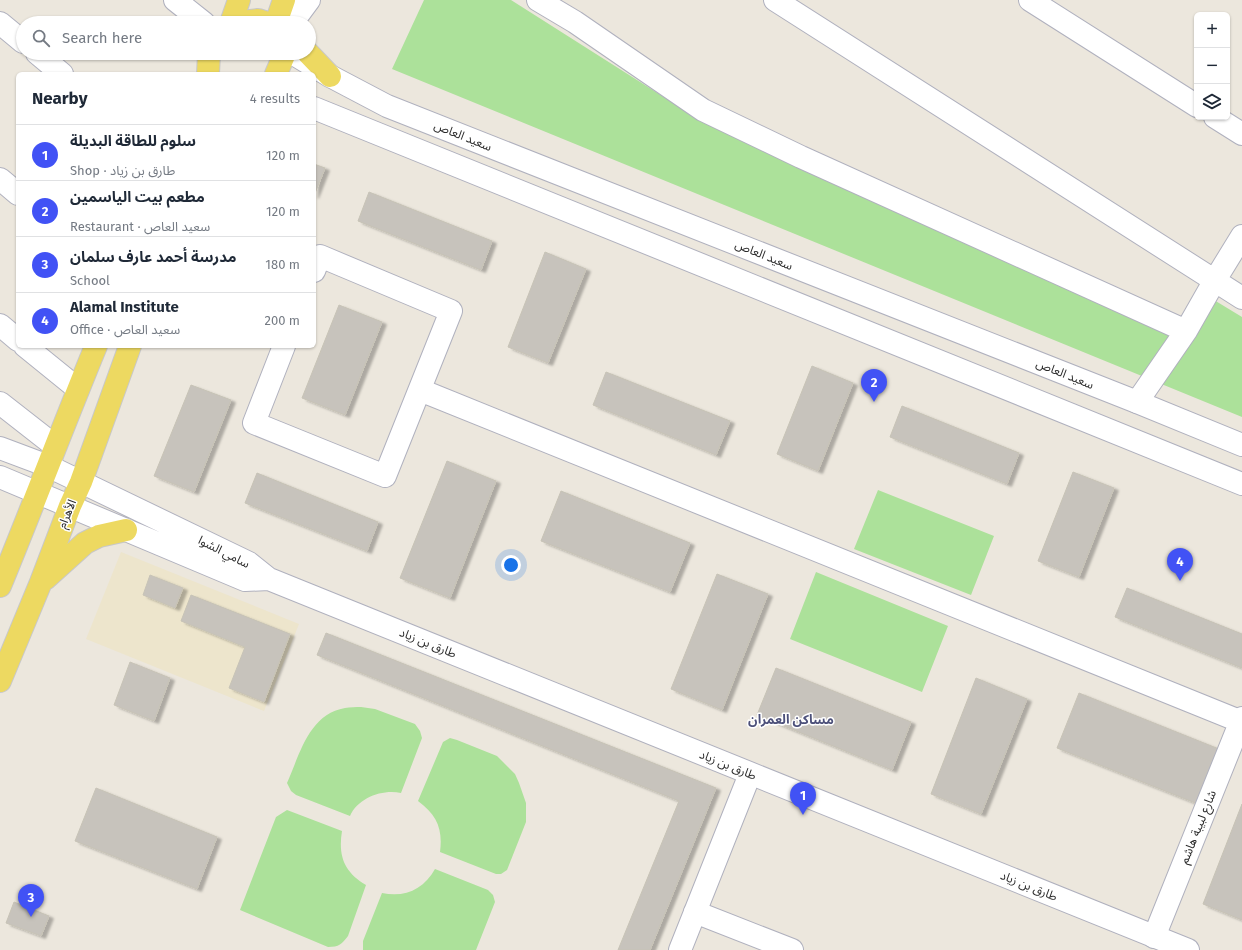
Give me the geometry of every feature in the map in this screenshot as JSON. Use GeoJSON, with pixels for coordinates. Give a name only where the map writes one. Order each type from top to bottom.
{"type":"FeatureCollection","features":[{"type":"Feature","properties":{"kind":"main road"},"geometry":{"type":"LineString","coordinates":[[233,16],[239,0]]}},
{"type":"Feature","properties":{"kind":"main road"},"geometry":{"type":"LineString","coordinates":[[278,16],[284,0]]}},
{"type":"Feature","properties":{"kind":"main road"},"geometry":{"type":"LineString","coordinates":[[289,0],[291,16]]}},
{"type":"Feature","properties":{"kind":"main road"},"geometry":{"type":"LineString","coordinates":[[208,72],[209,60]]}},
{"type":"Feature","properties":{"kind":"main road"},"geometry":{"type":"LineString","coordinates":[[277,72],[282,60]]}},
{"type":"Feature","properties":{"kind":"main road"},"geometry":{"type":"LineString","coordinates":[[315,60],[330,76]]}},
{"type":"Feature","properties":{"kind":"main road"},"geometry":{"type":"LineString","coordinates":[[0,586],[95,348]]}},
{"type":"Feature","properties":{"kind":"main road","name":"الأهرام"},"geometry":{"type":"LineString","coordinates":[[0,681],[81,482],[129,348]]}},
{"type":"Feature","properties":{"kind":"main road"},"geometry":{"type":"LineString","coordinates":[[41,582],[85,543],[99,536],[126,530]]}},
{"type":"Feature","properties":{"kind":"street"},"geometry":{"type":"LineString","coordinates":[[175,0],[195,16]]}},
{"type":"Feature","properties":{"kind":"street"},"geometry":{"type":"LineString","coordinates":[[297,16],[309,0]]}},
{"type":"Feature","properties":{"kind":"street"},"geometry":{"type":"LineString","coordinates":[[538,0],[575,22],[703,110],[801,157],[1186,331]]}},
{"type":"Feature","properties":{"kind":"street"},"geometry":{"type":"LineString","coordinates":[[775,0],[1242,298]]}},
{"type":"Feature","properties":{"kind":"street"},"geometry":{"type":"LineString","coordinates":[[1030,0],[1194,104]]}},
{"type":"Feature","properties":{"kind":"street"},"geometry":{"type":"LineString","coordinates":[[0,23],[16,36]]}},
{"type":"Feature","properties":{"kind":"street"},"geometry":{"type":"LineString","coordinates":[[45,60],[60,72]]}},
{"type":"Feature","properties":{"kind":"street","name":"سعيد العاص"},"geometry":{"type":"LineString","coordinates":[[304,60],[330,76],[387,106],[1137,402],[1242,445]]}},
{"type":"Feature","properties":{"kind":"street"},"geometry":{"type":"LineString","coordinates":[[316,109],[1242,484]]}},
{"type":"Feature","properties":{"kind":"street"},"geometry":{"type":"LineString","coordinates":[[1220,120],[1242,134]]}},
{"type":"Feature","properties":{"kind":"street"},"geometry":{"type":"LineString","coordinates":[[0,179],[16,192]]}},
{"type":"Feature","properties":{"kind":"street"},"geometry":{"type":"LineString","coordinates":[[1137,402],[1186,331],[1242,236]]}},
{"type":"Feature","properties":{"kind":"street"},"geometry":{"type":"LineString","coordinates":[[283,348],[254,424],[385,476],[451,310],[320,256],[316,266]]}},
{"type":"Feature","properties":{"kind":"street"},"geometry":{"type":"LineString","coordinates":[[0,326],[16,338]]}},
{"type":"Feature","properties":{"kind":"street"},"geometry":{"type":"LineString","coordinates":[[27,348],[78,389]]}},
{"type":"Feature","properties":{"kind":"street"},"geometry":{"type":"LineString","coordinates":[[420,390],[1241,721]]}},
{"type":"Feature","properties":{"kind":"street"},"geometry":{"type":"LineString","coordinates":[[0,402],[51,456]]}},
{"type":"Feature","properties":{"kind":"street","name":"سامي الشوا"},"geometry":{"type":"LineString","coordinates":[[0,448],[51,456],[81,482],[249,563],[269,579]]}},
{"type":"Feature","properties":{"kind":"street","name":"سامي الشوا"},"geometry":{"type":"LineString","coordinates":[[0,477],[245,580],[269,579]]}},
{"type":"Feature","properties":{"kind":"street","name":"طارق بن زياد"},"geometry":{"type":"LineString","coordinates":[[269,579],[1188,950]]}},
{"type":"Feature","properties":{"kind":"street","name":"شارع لبيبة هاشم"},"geometry":{"type":"LineString","coordinates":[[1154,937],[1241,721]]}},
{"type":"Feature","properties":{"kind":"street"},"geometry":{"type":"LineString","coordinates":[[680,950],[750,774]]}},
{"type":"Feature","properties":{"kind":"street"},"geometry":{"type":"LineString","coordinates":[[695,912],[792,950]]}},
{"type":"Feature","properties":{"kind":"shaded area"},"geometry":{"type":"Polygon","coordinates":[[[121,552],[299,624],[264,711],[86,639],[121,552]]]}},
{"type":"Feature","properties":{"kind":"green space"},"geometry":{"type":"Polygon","coordinates":[[[424,0],[511,0],[700,120],[1192,339],[1214,300],[1242,317],[1242,417],[392,69],[424,0]]]}},
{"type":"Feature","properties":{"kind":"green space"},"geometry":{"type":"Polygon","coordinates":[[[878,490],[994,536],[971,595],[854,549],[878,490]]]}},
{"type":"Feature","properties":{"kind":"green space"},"geometry":{"type":"Polygon","coordinates":[[[816,572],[948,626],[922,692],[790,639],[816,572]]]}},
{"type":"Feature","properties":{"kind":"green space"},"geometry":{"type":"Polygon","coordinates":[[[361,707],[375,709],[415,724],[420,731],[422,738],[401,793],[386,792],[371,796],[359,804],[350,816],[296,795],[291,791],[287,783],[307,737],[314,727],[323,718],[333,712],[345,708],[361,707]]]}},
{"type":"Feature","properties":{"kind":"green space"},"geometry":{"type":"Polygon","coordinates":[[[450,738],[497,756],[515,774],[519,783],[526,803],[526,822],[507,870],[501,874],[496,874],[440,852],[441,844],[437,823],[425,806],[418,801],[443,742],[450,738]]]}},
{"type":"Feature","properties":{"kind":"green space"},"geometry":{"type":"Polygon","coordinates":[[[287,810],[342,831],[341,848],[344,862],[352,875],[366,885],[348,936],[338,946],[328,947],[240,910],[276,817],[287,810]]]}},
{"type":"Feature","properties":{"kind":"green space"},"geometry":{"type":"Polygon","coordinates":[[[435,869],[488,890],[493,895],[495,902],[476,950],[363,950],[363,941],[382,893],[398,894],[413,890],[425,882],[435,869]]]}},
{"type":"Feature","properties":{"kind":"building"},"geometry":{"type":"Polygon","coordinates":[[[316,165],[325,168],[316,191],[316,165]]]}},
{"type":"Feature","properties":{"kind":"building"},"geometry":{"type":"Polygon","coordinates":[[[369,192],[492,241],[481,270],[358,221],[369,192]]]}},
{"type":"Feature","properties":{"kind":"building"},"geometry":{"type":"Polygon","coordinates":[[[545,252],[586,269],[548,363],[508,347],[545,252]]]}},
{"type":"Feature","properties":{"kind":"building"},"geometry":{"type":"Polygon","coordinates":[[[339,305],[382,322],[345,415],[302,398],[339,305]]]}},
{"type":"Feature","properties":{"kind":"building"},"geometry":{"type":"Polygon","coordinates":[[[812,366],[853,383],[818,471],[777,454],[812,366]]]}},
{"type":"Feature","properties":{"kind":"building"},"geometry":{"type":"Polygon","coordinates":[[[606,372],[730,421],[716,455],[593,405],[606,372]]]}},
{"type":"Feature","properties":{"kind":"building"},"geometry":{"type":"Polygon","coordinates":[[[191,385],[231,400],[194,492],[154,476],[191,385]]]}},
{"type":"Feature","properties":{"kind":"building"},"geometry":{"type":"Polygon","coordinates":[[[902,406],[1019,453],[1007,484],[890,437],[902,406]]]}},
{"type":"Feature","properties":{"kind":"building"},"geometry":{"type":"Polygon","coordinates":[[[447,461],[496,481],[450,598],[400,578],[447,461]]]}},
{"type":"Feature","properties":{"kind":"building"},"geometry":{"type":"Polygon","coordinates":[[[1073,472],[1114,488],[1079,577],[1038,561],[1073,472]]]}},
{"type":"Feature","properties":{"kind":"building"},"geometry":{"type":"Polygon","coordinates":[[[257,473],[378,522],[367,551],[245,503],[257,473]]]}},
{"type":"Feature","properties":{"kind":"building"},"geometry":{"type":"Polygon","coordinates":[[[561,491],[690,543],[670,592],[541,541],[561,491]]]}},
{"type":"Feature","properties":{"kind":"building"},"geometry":{"type":"Polygon","coordinates":[[[717,574],[768,594],[722,710],[671,689],[717,574]]]}},
{"type":"Feature","properties":{"kind":"building"},"geometry":{"type":"Polygon","coordinates":[[[150,575],[183,588],[175,608],[143,595],[150,575]]]}},
{"type":"Feature","properties":{"kind":"building"},"geometry":{"type":"Polygon","coordinates":[[[1127,588],[1242,634],[1242,668],[1115,617],[1127,588]]]}},
{"type":"Feature","properties":{"kind":"building"},"geometry":{"type":"Polygon","coordinates":[[[191,595],[290,634],[264,702],[229,688],[245,647],[181,621],[191,595]]]}},
{"type":"Feature","properties":{"kind":"building"},"geometry":{"type":"Polygon","coordinates":[[[326,633],[716,788],[650,950],[618,950],[679,801],[317,655],[326,633]]]}},
{"type":"Feature","properties":{"kind":"building"},"geometry":{"type":"Polygon","coordinates":[[[130,662],[170,678],[154,721],[114,705],[130,662]]]}},
{"type":"Feature","properties":{"kind":"building"},"geometry":{"type":"Polygon","coordinates":[[[776,668],[911,722],[892,770],[757,715],[776,668]]]}},
{"type":"Feature","properties":{"kind":"building"},"geometry":{"type":"Polygon","coordinates":[[[976,678],[1027,699],[981,814],[931,794],[976,678]]]}},
{"type":"Feature","properties":{"kind":"building"},"geometry":{"type":"Polygon","coordinates":[[[1079,693],[1219,749],[1198,804],[1057,748],[1079,693]]]}},
{"type":"Feature","properties":{"kind":"building"},"geometry":{"type":"Polygon","coordinates":[[[96,788],[217,837],[197,889],[75,841],[96,788]]]}},
{"type":"Feature","properties":{"kind":"building"},"geometry":{"type":"Polygon","coordinates":[[[1242,804],[1242,920],[1203,904],[1242,804]]]}},
{"type":"Feature","properties":{"kind":"building"},"geometry":{"type":"Polygon","coordinates":[[[14,902],[49,916],[41,936],[6,923],[14,902]]]}},
{"type":"Feature","properties":{"kind":"place","name":"مطعم بيت الياسمين"},"geometry":{"type":"Point","coordinates":[874,402]}},
{"type":"Feature","properties":{"kind":"place","name":"Alamal Institute"},"geometry":{"type":"Point","coordinates":[1180,581]}},
{"type":"Feature","properties":{"kind":"place","name":"سلوم للطاقة البديلة"},"geometry":{"type":"Point","coordinates":[803,815]}},
{"type":"Feature","properties":{"kind":"place","name":"مدرسة أحمد عارف سلمان"},"geometry":{"type":"Point","coordinates":[31,917]}},
{"type":"Feature","properties":{"kind":"district","name":"مساكن العمران"},"geometry":{"type":"Point","coordinates":[791,719]}}]}
